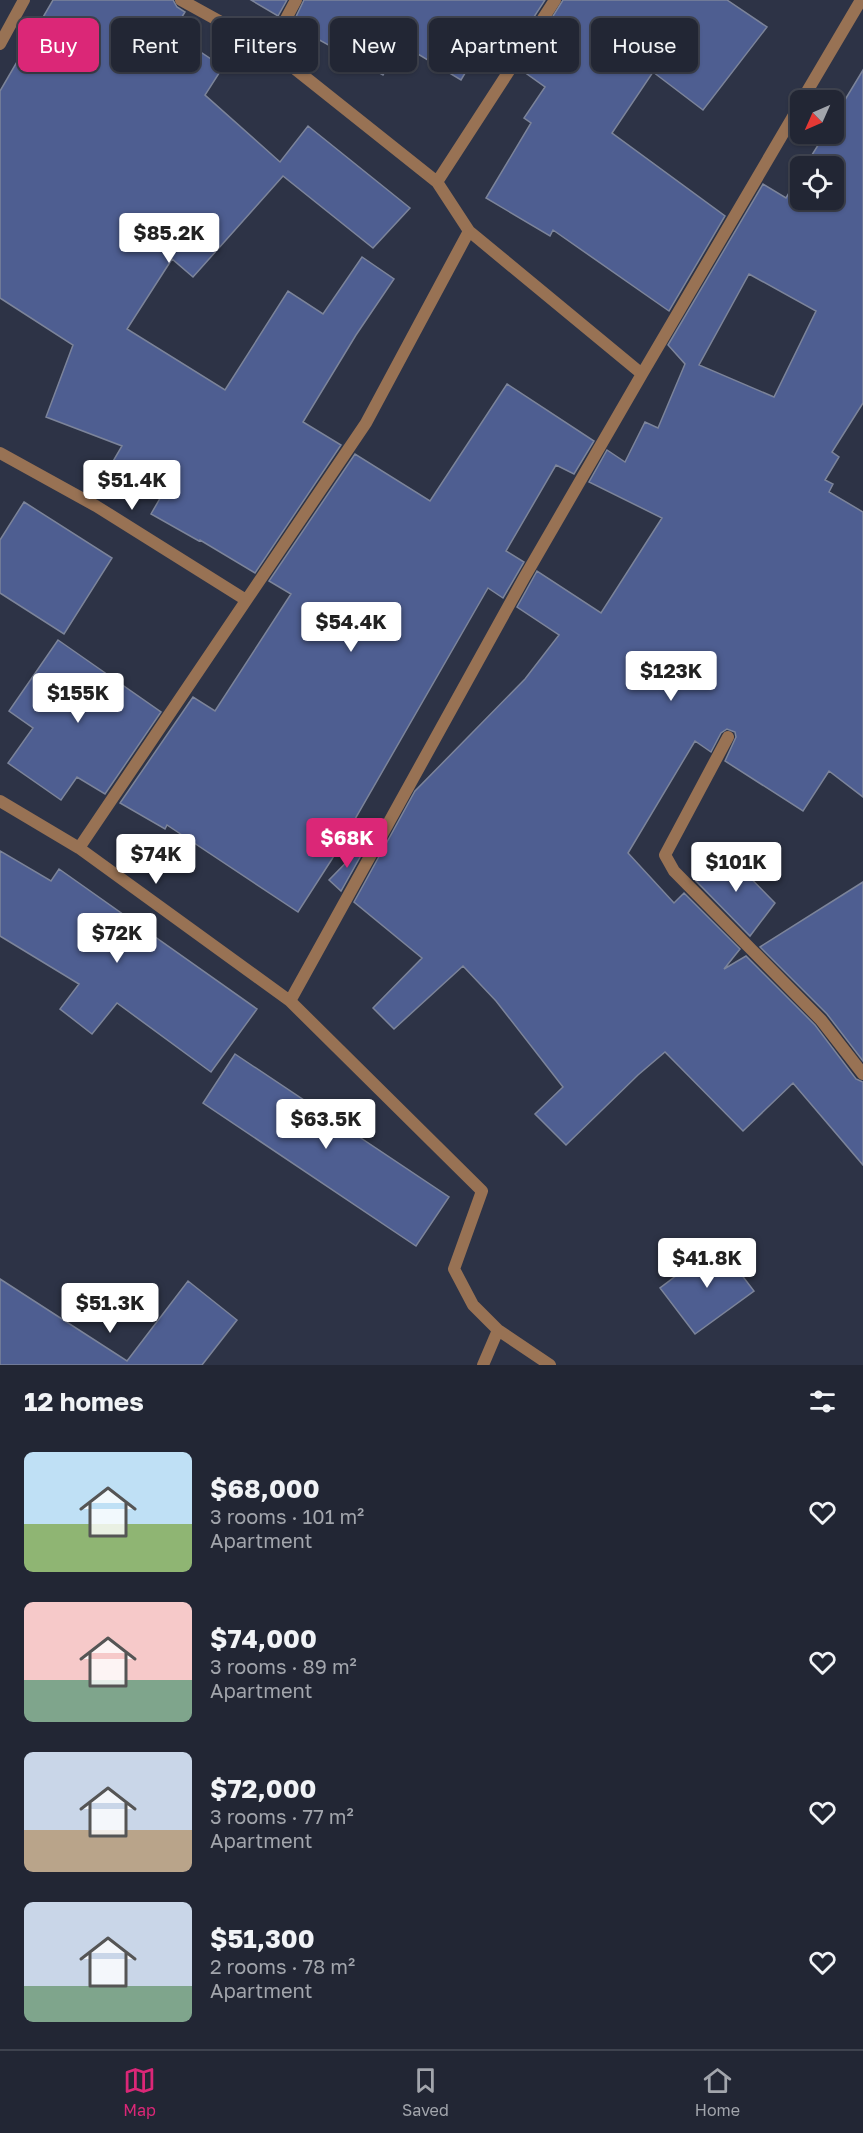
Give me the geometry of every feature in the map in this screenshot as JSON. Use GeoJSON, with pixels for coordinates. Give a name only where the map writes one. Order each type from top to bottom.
{"type":"FeatureCollection","features":[{"type":"Feature","properties":{"kind":"street"},"geometry":{"type":"LineString","coordinates":[[0,44],[24,0]]}},
{"type":"Feature","properties":{"kind":"street"},"geometry":{"type":"LineString","coordinates":[[181,0],[214,18]]}},
{"type":"Feature","properties":{"kind":"street"},"geometry":{"type":"LineString","coordinates":[[286,18],[296,0]]}},
{"type":"Feature","properties":{"kind":"street"},"geometry":{"type":"LineString","coordinates":[[437,182],[555,0]]}},
{"type":"Feature","properties":{"kind":"street"},"geometry":{"type":"LineString","coordinates":[[809,90],[861,0]]}},
{"type":"Feature","properties":{"kind":"street"},"geometry":{"type":"LineString","coordinates":[[299,72],[437,182],[470,231],[642,374]]}},
{"type":"Feature","properties":{"kind":"street"},"geometry":{"type":"LineString","coordinates":[[291,1001],[524,578],[790,122]]}},
{"type":"Feature","properties":{"kind":"street"},"geometry":{"type":"LineString","coordinates":[[79,848],[366,423],[470,231]]}},
{"type":"Feature","properties":{"kind":"street"},"geometry":{"type":"LineString","coordinates":[[0,453],[96,506],[246,600]]}},
{"type":"Feature","properties":{"kind":"street"},"geometry":{"type":"LineString","coordinates":[[728,737],[665,855],[674,871],[821,1020],[863,1074]]}},
{"type":"Feature","properties":{"kind":"street"},"geometry":{"type":"LineString","coordinates":[[0,801],[79,848],[291,1001],[482,1191],[454,1269],[473,1305],[498,1330],[550,1365]]}},
{"type":"Feature","properties":{"kind":"street"},"geometry":{"type":"LineString","coordinates":[[483,1365],[498,1330]]}},
{"type":"Feature","properties":{"kind":"building"},"geometry":{"type":"Polygon","coordinates":[[[53,0],[173,0],[177,7],[185,12],[181,18],[111,18],[111,72],[200,72],[200,52],[212,60],[212,72],[220,72],[205,95],[280,162],[308,126],[410,208],[373,248],[283,176],[193,277],[172,259],[127,329],[225,390],[288,291],[323,314],[362,257],[394,279],[356,335],[303,422],[341,445],[255,573],[151,514],[163,493],[112,463],[122,446],[46,417],[73,345],[0,298],[0,91],[18,60],[18,72],[99,72],[99,18],[43,18],[53,0]]]}},
{"type":"Feature","properties":{"kind":"building"},"geometry":{"type":"Polygon","coordinates":[[[251,0],[287,0],[278,16],[251,0]]]}},
{"type":"Feature","properties":{"kind":"building"},"geometry":{"type":"Polygon","coordinates":[[[304,0],[545,0],[533,18],[429,18],[429,61],[418,54],[417,56],[417,18],[330,18],[330,46],[318,39],[318,18],[295,18],[304,0]]]}},
{"type":"Feature","properties":{"kind":"building"},"geometry":{"type":"Polygon","coordinates":[[[563,0],[727,0],[767,27],[703,110],[653,72],[612,133],[725,216],[669,311],[553,230],[550,236],[486,198],[531,123],[524,118],[545,87],[524,72],[579,72],[579,18],[552,18],[563,0]]]}},
{"type":"Feature","properties":{"kind":"building"},"geometry":{"type":"Polygon","coordinates":[[[863,70],[863,403],[832,452],[839,457],[825,480],[833,484],[829,492],[863,512],[863,797],[829,771],[803,811],[725,761],[736,737],[735,732],[727,729],[721,733],[711,752],[695,741],[628,853],[674,903],[684,893],[740,949],[724,969],[746,956],[815,1025],[856,1079],[863,1082],[863,1165],[793,1083],[743,1131],[665,1052],[566,1145],[535,1114],[563,1087],[496,1001],[463,966],[394,1029],[373,1008],[422,958],[354,902],[415,791],[525,679],[559,635],[517,607],[537,571],[601,613],[662,518],[589,482],[607,450],[625,462],[645,422],[658,428],[685,364],[668,345],[763,184],[786,198],[790,191],[790,210],[844,210],[844,156],[811,156],[819,144],[844,144],[844,101],[863,70]],[[749,274],[699,365],[774,397],[816,311],[749,274]]]}},
{"type":"Feature","properties":{"kind":"building"},"geometry":{"type":"Polygon","coordinates":[[[448,72],[466,72],[461,80],[448,72]]]}},
{"type":"Feature","properties":{"kind":"building"},"geometry":{"type":"Polygon","coordinates":[[[507,384],[594,441],[574,474],[556,465],[506,551],[524,562],[503,598],[488,588],[332,859],[298,912],[167,825],[165,829],[120,803],[193,697],[215,711],[291,594],[269,581],[355,454],[430,501],[507,384]]]}},
{"type":"Feature","properties":{"kind":"building"},"geometry":{"type":"Polygon","coordinates":[[[24,502],[112,558],[64,634],[0,593],[0,540],[24,502]]]}},
{"type":"Feature","properties":{"kind":"building"},"geometry":{"type":"Polygon","coordinates":[[[58,640],[161,712],[105,794],[77,777],[61,800],[8,763],[33,728],[9,711],[58,640]]]}},
{"type":"Feature","properties":{"kind":"building"},"geometry":{"type":"Polygon","coordinates":[[[372,836],[341,891],[329,880],[372,836]]]}},
{"type":"Feature","properties":{"kind":"building"},"geometry":{"type":"Polygon","coordinates":[[[0,851],[51,881],[59,869],[257,1009],[211,1072],[117,1003],[92,1034],[60,1009],[79,984],[0,936],[0,851]]]}},
{"type":"Feature","properties":{"kind":"building"},"geometry":{"type":"Polygon","coordinates":[[[725,852],[775,903],[750,936],[696,881],[725,852]]]}},
{"type":"Feature","properties":{"kind":"building"},"geometry":{"type":"Polygon","coordinates":[[[863,882],[863,1061],[827,1014],[760,947],[863,882]]]}},
{"type":"Feature","properties":{"kind":"building"},"geometry":{"type":"Polygon","coordinates":[[[235,1054],[449,1197],[416,1246],[203,1103],[235,1054]]]}},
{"type":"Feature","properties":{"kind":"building"},"geometry":{"type":"Polygon","coordinates":[[[718,1244],[754,1291],[695,1334],[660,1288],[718,1244]]]}},
{"type":"Feature","properties":{"kind":"building"},"geometry":{"type":"Polygon","coordinates":[[[0,1279],[127,1361],[188,1281],[237,1320],[202,1365],[0,1365],[0,1279]]]}}]}
